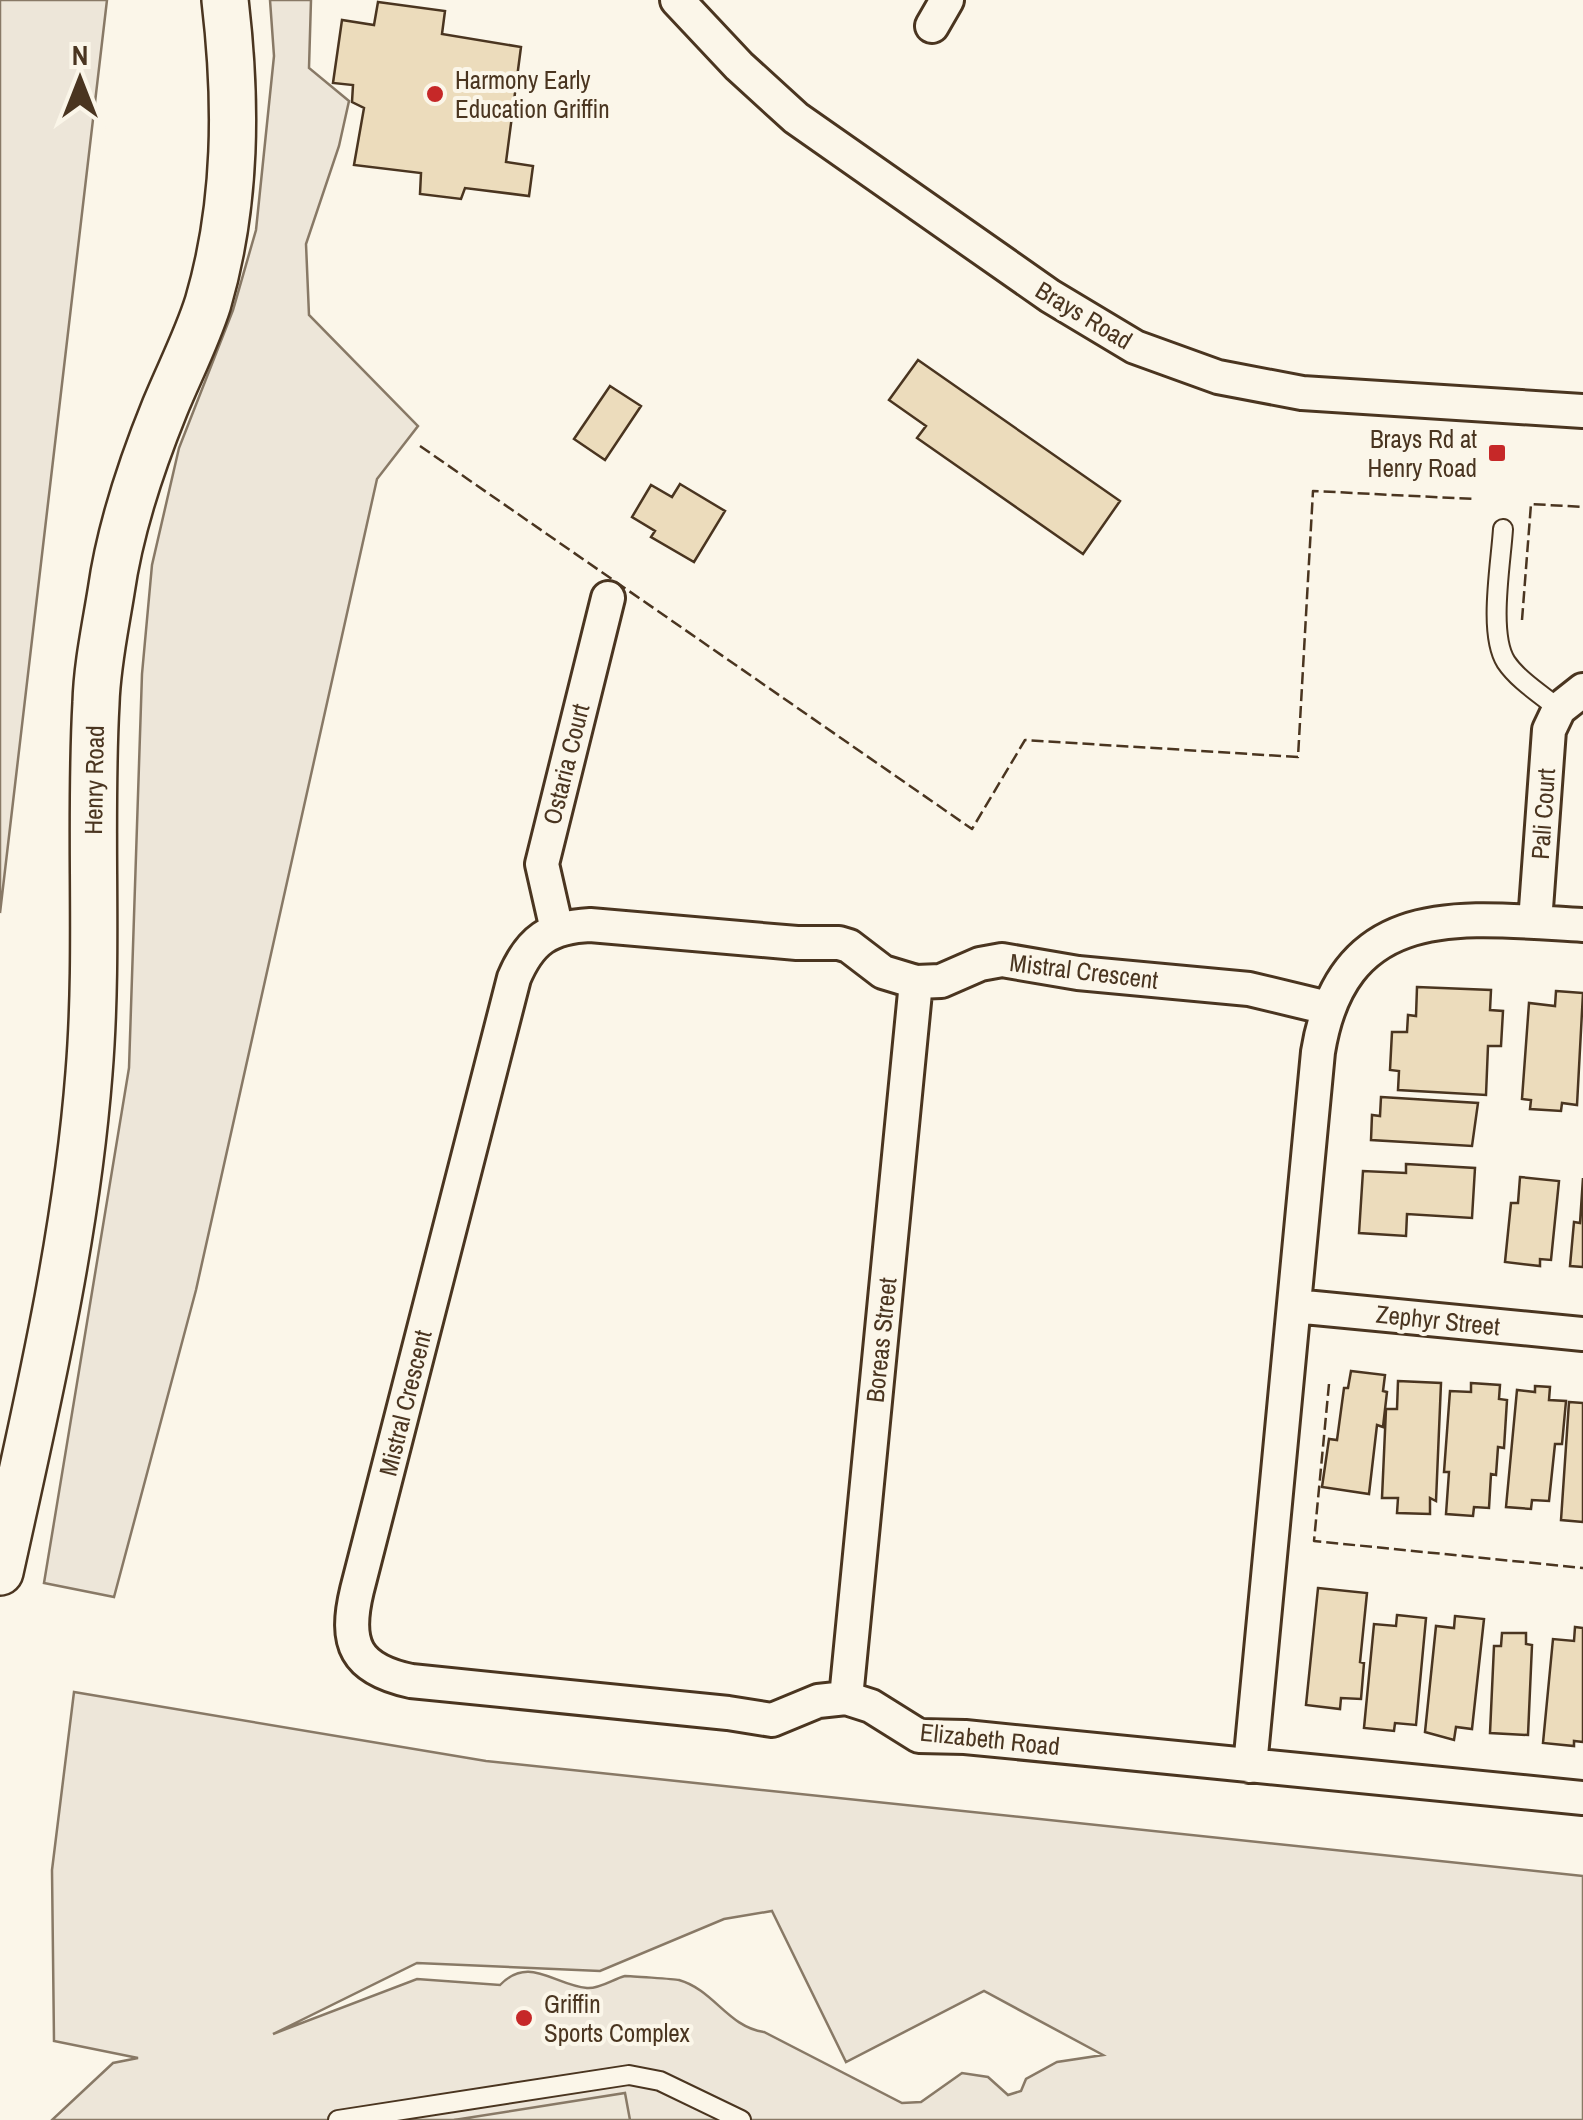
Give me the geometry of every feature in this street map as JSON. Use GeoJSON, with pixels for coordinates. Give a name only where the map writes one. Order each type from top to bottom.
{"type":"FeatureCollection","features":[{"type":"Feature","properties":{"kind":"main road","name":"Henry Road"},"geometry":{"type":"LineString","coordinates":[[0,1572],[62,1268],[89,1078],[94,1005],[96,698],[112,584],[142,463],[206,307],[220,257],[228,206],[234,91],[225,0]]}},
{"type":"Feature","properties":{"kind":"street","name":"Brays Road"},"geometry":{"type":"LineString","coordinates":[[677,0],[739,66],[796,118],[1050,296],[1134,347],[1218,377],[1302,393],[1583,411]]}},
{"type":"Feature","properties":{"kind":"street","name":"Ostaria Court"},"geometry":{"type":"LineString","coordinates":[[557,930],[542,864],[608,598]]}},
{"type":"Feature","properties":{"kind":"street","name":"Pali Court"},"geometry":{"type":"LineString","coordinates":[[1535,922],[1547,746],[1550,730],[1571,700]]}},
{"type":"Feature","properties":{"kind":"street"},"geometry":{"type":"LineString","coordinates":[[1250,1766],[1318,1052],[1328,1008],[1348,970],[1382,942],[1420,925],[1460,919],[1583,925]]}},
{"type":"Feature","properties":{"kind":"street"},"geometry":{"type":"LineString","coordinates":[[557,930],[590,924],[797,943],[839,943],[883,972],[916,982]]}},
{"type":"Feature","properties":{"kind":"street","name":"Mistral Crescent"},"geometry":{"type":"LineString","coordinates":[[557,930],[529,948],[514,978],[353,1608],[352,1634],[359,1656],[382,1674],[411,1681],[728,1713],[763,1721],[781,1719],[818,1701],[846,1698]]}},
{"type":"Feature","properties":{"kind":"street","name":"Mistral Crescent"},"geometry":{"type":"LineString","coordinates":[[916,982],[942,980],[980,964],[1002,960],[1078,973],[1249,989],[1328,1008]]}},
{"type":"Feature","properties":{"kind":"street","name":"Boreas Street"},"geometry":{"type":"LineString","coordinates":[[846,1698],[916,982]]}},
{"type":"Feature","properties":{"kind":"street","name":"Zephyr Street"},"geometry":{"type":"LineString","coordinates":[[1294,1306],[1583,1334]]}},
{"type":"Feature","properties":{"kind":"street","name":"Elizabeth Road"},"geometry":{"type":"LineString","coordinates":[[846,1698],[871,1706],[919,1736],[964,1737],[1583,1798]]}},
{"type":"Feature","properties":{"kind":"lane","name":"Pali Court"},"geometry":{"type":"LineString","coordinates":[[1502,529],[1500,648],[1510,668],[1571,700]]}},
{"type":"Feature","properties":{"kind":"lane"},"geometry":{"type":"LineString","coordinates":[[338,2120],[630,2075],[660,2081],[741,2120]]}},
{"type":"Feature","properties":{"kind":"shaded area"},"geometry":{"type":"Polygon","coordinates":[[[0,0],[107,0],[0,913],[0,0]]]}},
{"type":"Feature","properties":{"kind":"shaded area"},"geometry":{"type":"Polygon","coordinates":[[[270,0],[311,0],[309,68],[349,101],[339,146],[306,244],[309,315],[418,426],[377,479],[196,1290],[114,1597],[44,1583],[129,1068],[142,674],[152,565],[179,448],[233,310],[256,230],[274,56],[270,0]]]}},
{"type":"Feature","properties":{"kind":"shaded area"},"geometry":{"type":"Polygon","coordinates":[[[74,1692],[486,1761],[1583,1876],[1583,2120],[52,2120],[113,2063],[138,2058],[54,2041],[52,1870],[74,1692]],[[772,1911],[724,1919],[600,1971],[417,1963],[273,2034],[417,1979],[500,1985],[511,1976],[532,1972],[587,1988],[625,1976],[679,1980],[702,1992],[740,2023],[902,2103],[921,2102],[962,2073],[988,2077],[1008,2095],[1021,2091],[1026,2079],[1057,2062],[1103,2055],[984,1991],[846,2062],[772,1911]]]}},
{"type":"Feature","properties":{"kind":"shaded area"},"geometry":{"type":"Polygon","coordinates":[[[625,2093],[630,2120],[454,2120],[625,2093]]]}},
{"type":"Feature","properties":{"kind":"building"},"geometry":{"type":"Polygon","coordinates":[[[378,2],[445,11],[442,34],[521,47],[506,162],[533,166],[529,196],[465,188],[461,199],[420,194],[421,173],[354,165],[364,108],[352,102],[353,85],[333,83],[342,20],[374,25],[378,2]]]}},
{"type":"Feature","properties":{"kind":"building"},"geometry":{"type":"Polygon","coordinates":[[[918,360],[1120,501],[1083,554],[917,438],[926,426],[889,400],[918,360]]]}},
{"type":"Feature","properties":{"kind":"building"},"geometry":{"type":"Polygon","coordinates":[[[610,386],[641,406],[605,460],[574,439],[610,386]]]}},
{"type":"Feature","properties":{"kind":"building"},"geometry":{"type":"Polygon","coordinates":[[[680,484],[725,511],[694,562],[651,537],[655,531],[632,517],[651,485],[672,497],[680,484]]]}},
{"type":"Feature","properties":{"kind":"building"},"geometry":{"type":"Polygon","coordinates":[[[1417,987],[1491,990],[1490,1010],[1503,1011],[1501,1046],[1488,1046],[1486,1095],[1398,1090],[1399,1071],[1390,1070],[1392,1032],[1407,1032],[1408,1015],[1416,1016],[1417,987]]]}},
{"type":"Feature","properties":{"kind":"building"},"geometry":{"type":"Polygon","coordinates":[[[1556,991],[1583,993],[1577,1105],[1562,1103],[1561,1111],[1530,1109],[1531,1100],[1522,1099],[1529,1003],[1555,1006],[1556,991]]]}},
{"type":"Feature","properties":{"kind":"building"},"geometry":{"type":"Polygon","coordinates":[[[1381,1097],[1478,1103],[1472,1146],[1371,1140],[1372,1115],[1380,1116],[1381,1097]]]}},
{"type":"Feature","properties":{"kind":"building"},"geometry":{"type":"Polygon","coordinates":[[[1406,1164],[1475,1168],[1472,1218],[1407,1214],[1406,1236],[1359,1233],[1363,1171],[1406,1173],[1406,1164]]]}},
{"type":"Feature","properties":{"kind":"building"},"geometry":{"type":"Polygon","coordinates":[[[1520,1177],[1559,1181],[1551,1260],[1540,1259],[1540,1266],[1505,1262],[1511,1203],[1518,1203],[1520,1177]]]}},
{"type":"Feature","properties":{"kind":"building"},"geometry":{"type":"Polygon","coordinates":[[[1583,1178],[1583,1267],[1570,1266],[1574,1222],[1580,1223],[1583,1178]]]}},
{"type":"Feature","properties":{"kind":"building"},"geometry":{"type":"Polygon","coordinates":[[[1351,1371],[1385,1375],[1383,1427],[1377,1425],[1369,1494],[1322,1487],[1329,1439],[1337,1440],[1344,1388],[1348,1388],[1351,1371]]]}},
{"type":"Feature","properties":{"kind":"building"},"geometry":{"type":"Polygon","coordinates":[[[1398,1381],[1441,1383],[1436,1501],[1430,1498],[1430,1514],[1397,1513],[1398,1498],[1382,1498],[1386,1409],[1397,1409],[1398,1381]]]}},
{"type":"Feature","properties":{"kind":"building"},"geometry":{"type":"Polygon","coordinates":[[[1471,1383],[1500,1385],[1499,1399],[1507,1400],[1504,1448],[1498,1447],[1496,1475],[1491,1474],[1489,1508],[1474,1507],[1473,1516],[1446,1514],[1449,1472],[1444,1472],[1450,1391],[1471,1392],[1471,1383]]]}},
{"type":"Feature","properties":{"kind":"building"},"geometry":{"type":"Polygon","coordinates":[[[1535,1386],[1550,1387],[1549,1400],[1566,1401],[1562,1444],[1555,1444],[1549,1501],[1532,1500],[1531,1509],[1506,1507],[1517,1390],[1535,1392],[1535,1386]]]}},
{"type":"Feature","properties":{"kind":"building"},"geometry":{"type":"Polygon","coordinates":[[[1569,1402],[1583,1403],[1583,1522],[1561,1520],[1569,1402]]]}},
{"type":"Feature","properties":{"kind":"building"},"geometry":{"type":"Polygon","coordinates":[[[1318,1588],[1367,1593],[1360,1662],[1364,1663],[1361,1699],[1341,1698],[1340,1709],[1306,1705],[1318,1588]]]}},
{"type":"Feature","properties":{"kind":"building"},"geometry":{"type":"Polygon","coordinates":[[[1397,1615],[1426,1618],[1416,1725],[1395,1723],[1394,1731],[1364,1728],[1374,1624],[1396,1626],[1397,1615]]]}},
{"type":"Feature","properties":{"kind":"building"},"geometry":{"type":"Polygon","coordinates":[[[1455,1616],[1484,1619],[1472,1729],[1456,1727],[1454,1740],[1425,1732],[1436,1626],[1454,1628],[1455,1616]]]}},
{"type":"Feature","properties":{"kind":"building"},"geometry":{"type":"Polygon","coordinates":[[[1575,1627],[1583,1628],[1583,1742],[1574,1741],[1574,1746],[1543,1743],[1553,1639],[1574,1641],[1575,1627]]]}},
{"type":"Feature","properties":{"kind":"building"},"geometry":{"type":"Polygon","coordinates":[[[1502,1633],[1526,1633],[1526,1644],[1532,1645],[1528,1735],[1490,1733],[1494,1646],[1501,1646],[1502,1633]]]}},
{"type":"Feature","properties":{"kind":"fence"},"geometry":{"type":"LineString","coordinates":[[420,446],[972,829],[1025,740],[1298,757],[1313,491],[1475,499]]}},
{"type":"Feature","properties":{"kind":"fence"},"geometry":{"type":"LineString","coordinates":[[1522,620],[1531,504],[1583,507]]}},
{"type":"Feature","properties":{"kind":"fence"},"geometry":{"type":"LineString","coordinates":[[1329,1384],[1314,1541],[1583,1568]]}},
{"type":"Feature","properties":{"kind":"place","name":"Harmony Early Education Griffin"},"geometry":{"type":"Point","coordinates":[435,94]}},
{"type":"Feature","properties":{"kind":"place","name":"Brays Rd at Henry Road"},"geometry":{"type":"Point","coordinates":[1497,453]}},
{"type":"Feature","properties":{"kind":"place","name":"Griffin Sports Complex"},"geometry":{"type":"Point","coordinates":[524,2018]}}]}
